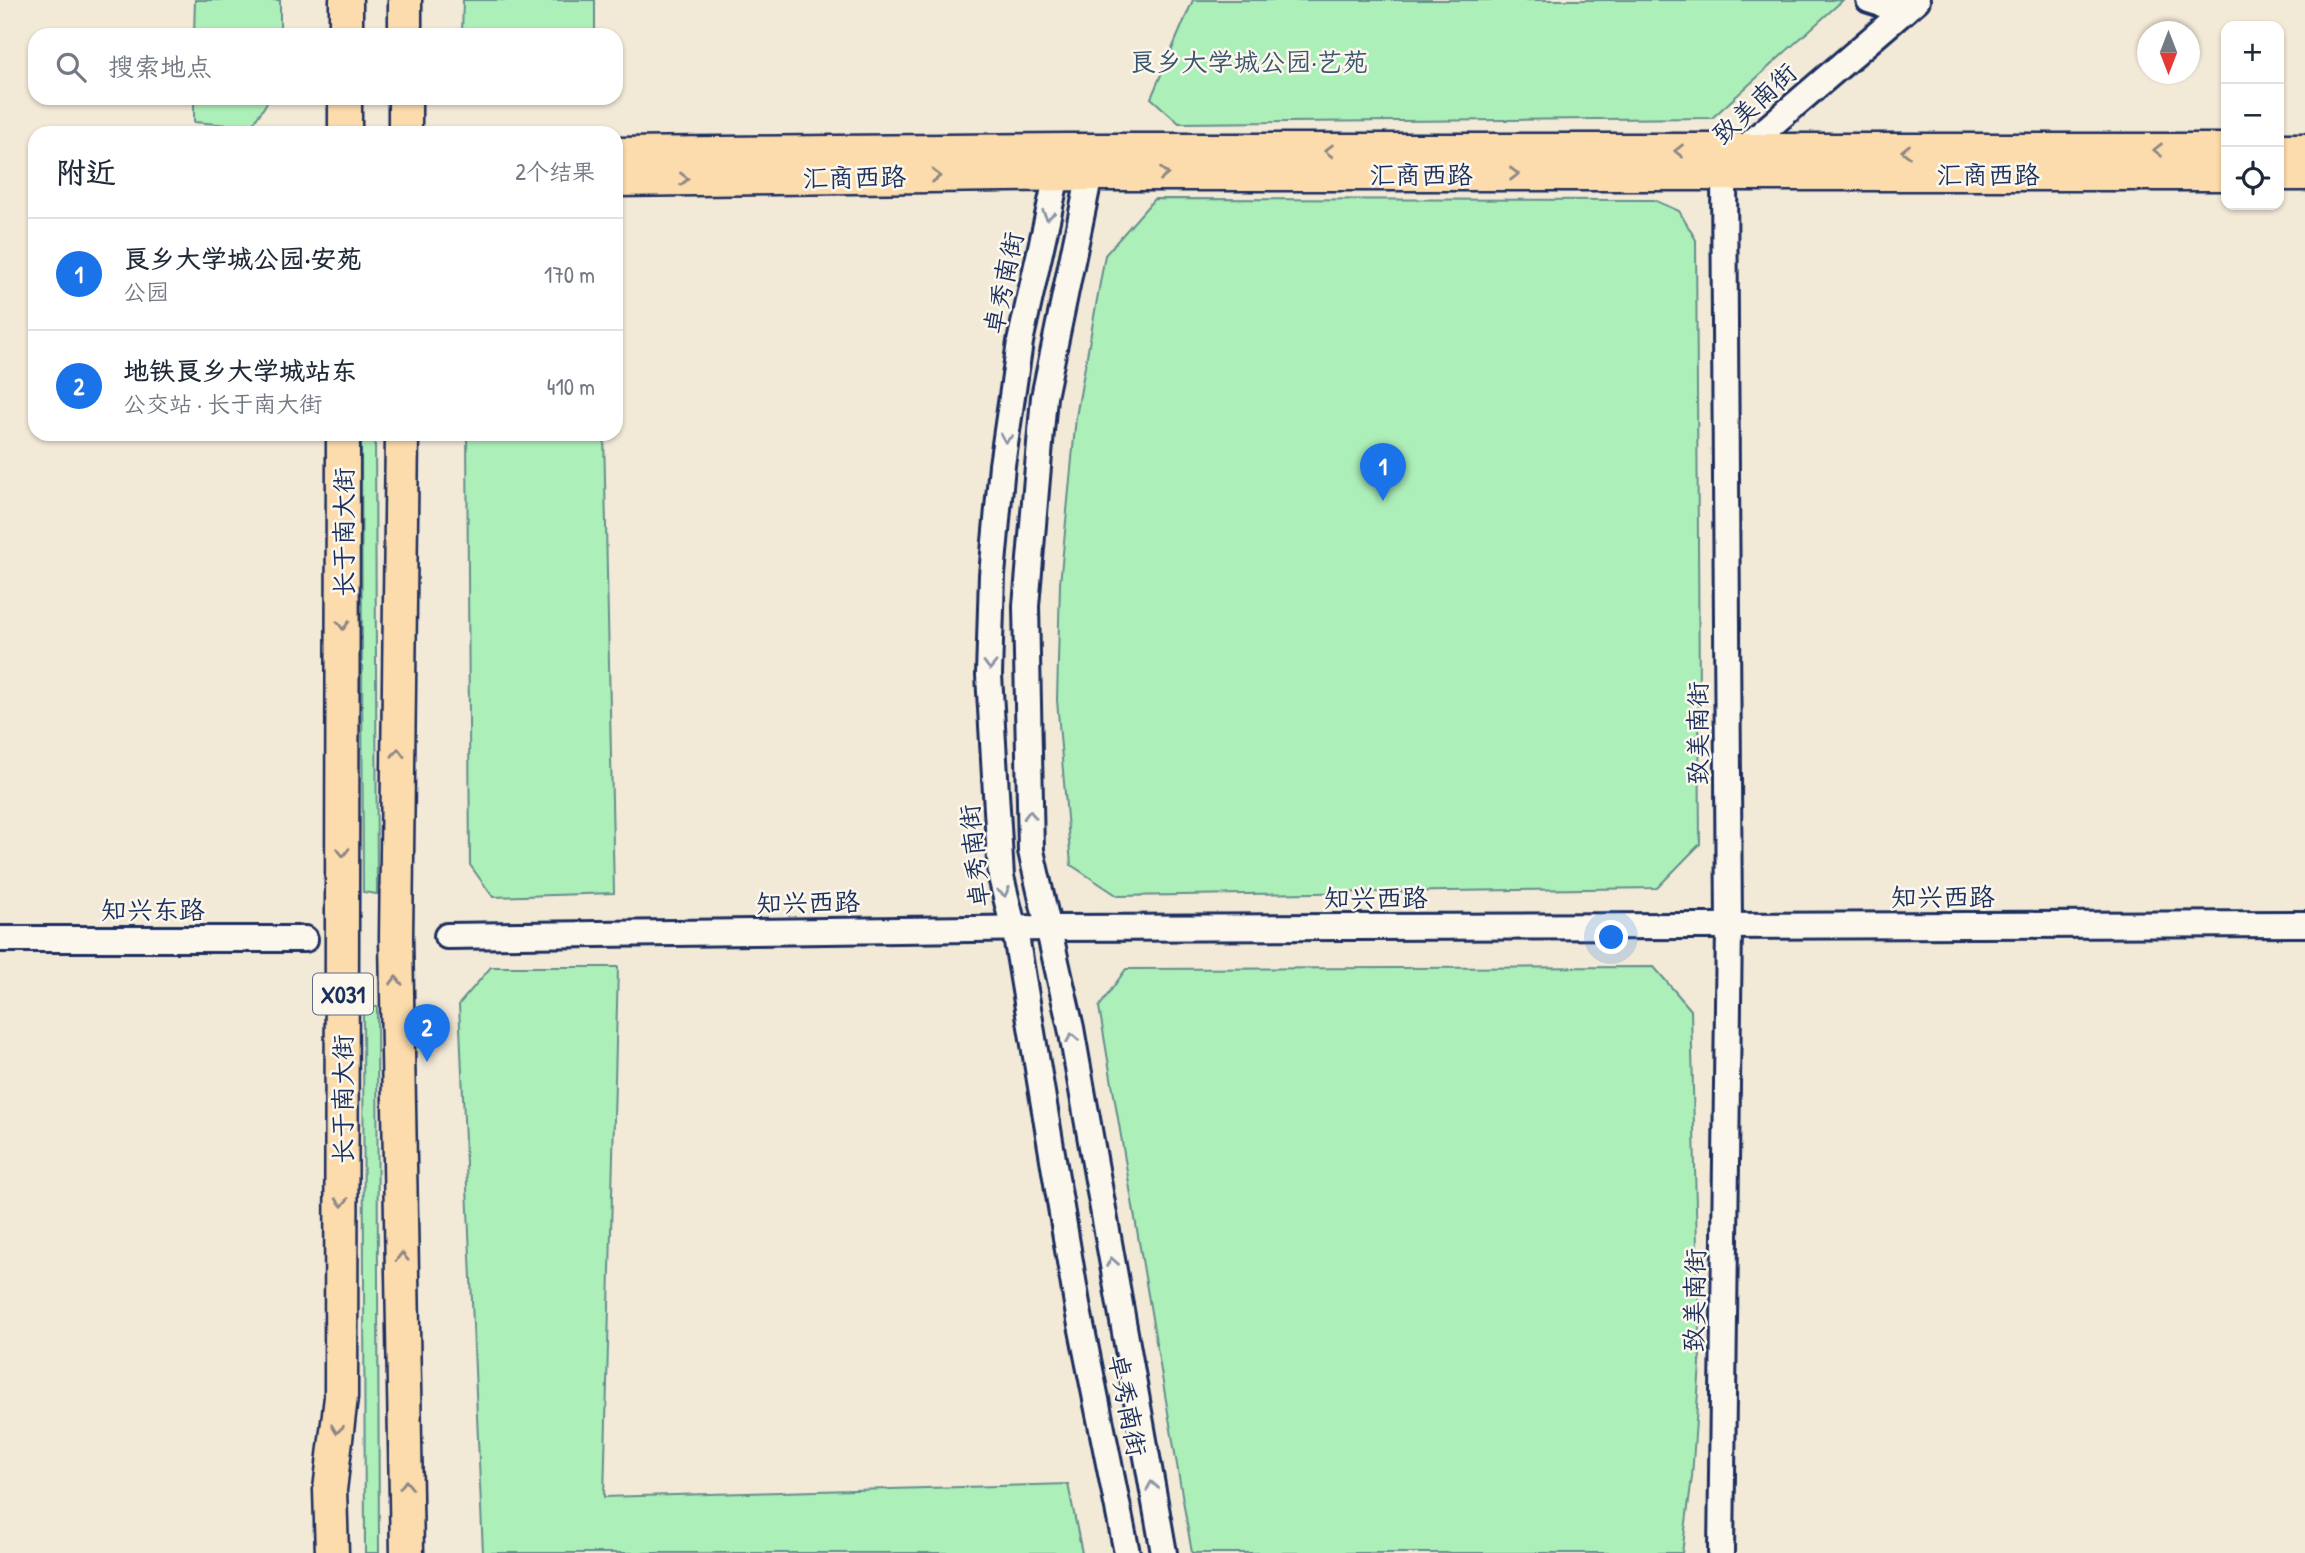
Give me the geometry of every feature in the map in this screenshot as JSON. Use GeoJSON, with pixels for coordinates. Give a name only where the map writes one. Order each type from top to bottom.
{"type":"FeatureCollection","features":[{"type":"Feature","properties":{"kind":"main road"},"geometry":{"type":"LineString","coordinates":[[346,0],[346,28]]}},
{"type":"Feature","properties":{"kind":"main road"},"geometry":{"type":"LineString","coordinates":[[405,0],[405,28]]}},
{"type":"Feature","properties":{"kind":"main road"},"geometry":{"type":"LineString","coordinates":[[345,105],[345,126]]}},
{"type":"Feature","properties":{"kind":"main road"},"geometry":{"type":"LineString","coordinates":[[405,105],[405,126]]}},
{"type":"Feature","properties":{"kind":"main road","name":"汇商西路"},"geometry":{"type":"LineString","coordinates":[[623,154],[1078,162],[1732,162],[2221,150]]}},
{"type":"Feature","properties":{"kind":"main road"},"geometry":{"type":"LineString","coordinates":[[2284,150],[2305,150]]}},
{"type":"Feature","properties":{"kind":"main road","name":"汇商西路"},"geometry":{"type":"LineString","coordinates":[[623,180],[1078,162]]}},
{"type":"Feature","properties":{"kind":"main road","name":"汇商西路"},"geometry":{"type":"LineString","coordinates":[[1732,162],[2221,174]]}},
{"type":"Feature","properties":{"kind":"main road"},"geometry":{"type":"LineString","coordinates":[[2284,174],[2305,174]]}},
{"type":"Feature","properties":{"kind":"main road","name":"长于南大街"},"geometry":{"type":"LineString","coordinates":[[332,1553],[330,1490],[341,1397],[343,441]]}},
{"type":"Feature","properties":{"kind":"main road","name":"X031"},"geometry":{"type":"LineString","coordinates":[[401,441],[396,938],[407,1553]]}},
{"type":"Feature","properties":{"kind":"street"},"geometry":{"type":"LineString","coordinates":[[1869,0],[1910,5]]}},
{"type":"Feature","properties":{"kind":"street","name":"致美南街"},"geometry":{"type":"LineString","coordinates":[[1721,1553],[1729,927],[1732,162],[1910,5]]}},
{"type":"Feature","properties":{"kind":"street","name":"卓秀南街"},"geometry":{"type":"LineString","coordinates":[[1078,162],[1044,397],[1026,606],[1031,851],[1070,1028],[1164,1553]]}},
{"type":"Feature","properties":{"kind":"street","name":"卓秀南街"},"geometry":{"type":"LineString","coordinates":[[1078,162],[1020,342],[1002,465],[992,575],[989,674],[1000,864],[1079,1310],[1127,1553]]}},
{"type":"Feature","properties":{"kind":"street","name":"知兴西路"},"geometry":{"type":"LineString","coordinates":[[447,936],[1049,928],[2305,924]]}},
{"type":"Feature","properties":{"kind":"street","name":"知兴东路"},"geometry":{"type":"LineString","coordinates":[[0,939],[305,939]]}},
{"type":"Feature","properties":{"kind":"green space"},"geometry":{"type":"Polygon","coordinates":[[[195,0],[280,0],[280,28],[194,28],[195,0]]]}},
{"type":"Feature","properties":{"kind":"green space"},"geometry":{"type":"Polygon","coordinates":[[[463,0],[595,0],[595,28],[462,28],[463,0]]]}},
{"type":"Feature","properties":{"kind":"green space","name":"良乡大学城公园·艺苑"},"geometry":{"type":"Polygon","coordinates":[[[1193,0],[1843,0],[1712,118],[1179,123],[1151,98],[1193,0]]]}},
{"type":"Feature","properties":{"kind":"green space"},"geometry":{"type":"Polygon","coordinates":[[[194,105],[265,105],[252,126],[194,122],[194,105]]]}},
{"type":"Feature","properties":{"kind":"green space"},"geometry":{"type":"Polygon","coordinates":[[[1154,199],[1654,200],[1679,211],[1696,240],[1700,844],[1657,888],[1118,896],[1071,865],[1057,700],[1060,584],[1076,417],[1105,255],[1154,199]]]}},
{"type":"Feature","properties":{"kind":"green space"},"geometry":{"type":"Polygon","coordinates":[[[361,441],[375,441],[377,894],[363,892],[361,441]]]}},
{"type":"Feature","properties":{"kind":"green space"},"geometry":{"type":"Polygon","coordinates":[[[467,441],[604,441],[614,893],[493,897],[470,865],[467,441]]]}},
{"type":"Feature","properties":{"kind":"green space"},"geometry":{"type":"Polygon","coordinates":[[[491,967],[618,967],[604,1497],[1068,1484],[1082,1553],[483,1553],[459,1004],[491,967]]]}},
{"type":"Feature","properties":{"kind":"green space"},"geometry":{"type":"Polygon","coordinates":[[[1654,967],[1691,1010],[1700,1364],[1692,1477],[1682,1553],[1192,1553],[1099,1007],[1126,969],[1654,967]]]}},
{"type":"Feature","properties":{"kind":"green space"},"geometry":{"type":"Polygon","coordinates":[[[363,1005],[377,1007],[379,1553],[365,1553],[363,1005]]]}},
{"type":"Feature","properties":{"kind":"place","name":"良乡大学城公园·安苑"},"geometry":{"type":"Point","coordinates":[1383,501]}},
{"type":"Feature","properties":{"kind":"place","name":"地铁良乡大学城站东"},"geometry":{"type":"Point","coordinates":[427,1062]}}]}
